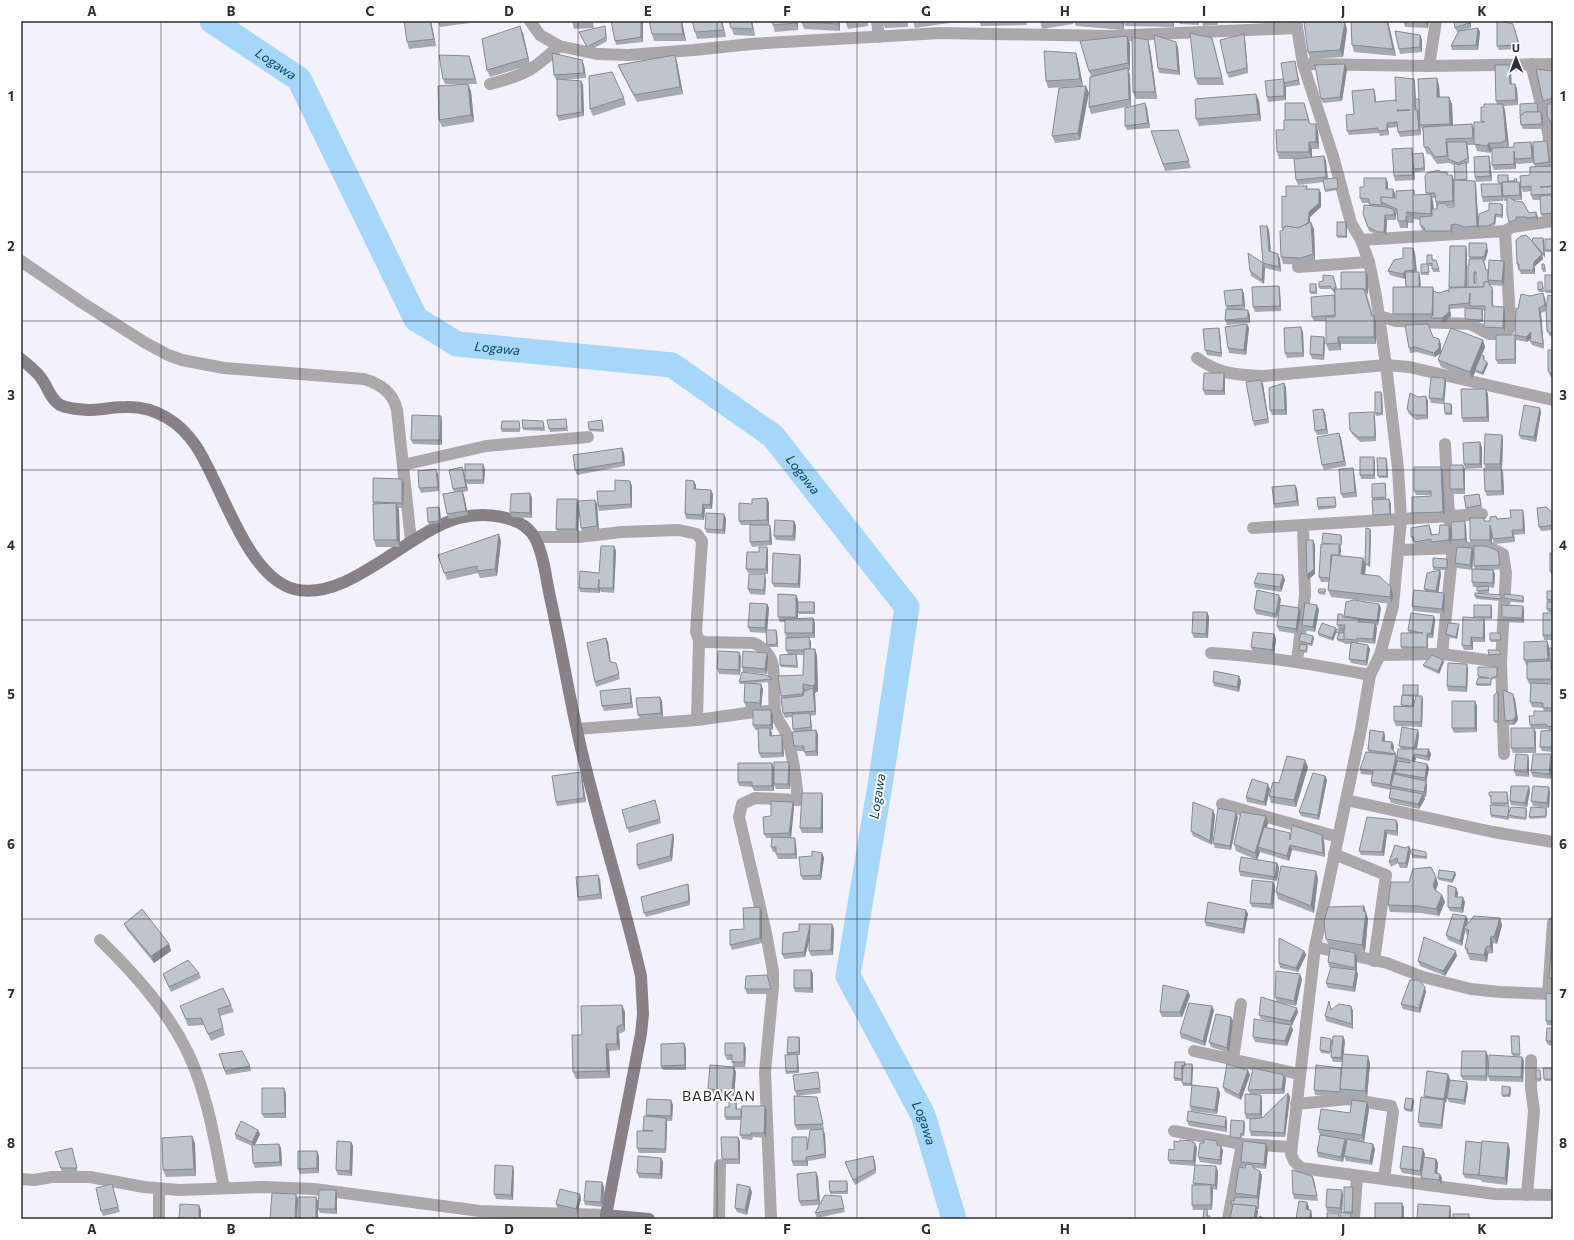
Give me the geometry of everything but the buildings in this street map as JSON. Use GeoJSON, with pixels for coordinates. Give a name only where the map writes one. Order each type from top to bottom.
{"type":"FeatureCollection","features":[{"type":"Feature","properties":{"kind":"main road"},"geometry":{"type":"LineString","coordinates":[[21,359],[42,379],[48,392],[58,404],[74,409],[98,410],[128,407],[151,409],[170,419],[196,446],[243,536],[262,567],[277,582],[293,589],[306,591],[328,588],[364,571],[412,541],[447,522],[460,518],[496,516],[512,519],[522,525],[535,537],[577,730],[641,976],[643,998],[641,1034],[606,1215],[649,1219]]}},
{"type":"Feature","properties":{"kind":"street"},"geometry":{"type":"LineString","coordinates":[[530,21],[540,35],[559,46],[589,54],[628,55],[751,44],[941,33],[1108,36],[1297,25],[1303,64],[1351,223],[1361,240],[1369,262],[1386,364],[1398,468],[1401,519],[1393,606],[1380,655],[1370,675],[1346,800],[1315,947],[1291,1147],[1294,1161],[1301,1168],[1357,1176],[1495,1194],[1553,1195]]}},
{"type":"Feature","properties":{"kind":"street"},"geometry":{"type":"LineString","coordinates":[[877,21],[879,37]]}},
{"type":"Feature","properties":{"kind":"street"},"geometry":{"type":"LineString","coordinates":[[1429,66],[1436,21]]}},
{"type":"Feature","properties":{"kind":"street"},"geometry":{"type":"LineString","coordinates":[[490,84],[516,77],[538,66],[559,46]]}},
{"type":"Feature","properties":{"kind":"street"},"geometry":{"type":"LineString","coordinates":[[1303,64],[1429,66],[1553,64]]}},
{"type":"Feature","properties":{"kind":"street"},"geometry":{"type":"LineString","coordinates":[[1530,64],[1547,127],[1553,164]]}},
{"type":"Feature","properties":{"kind":"street"},"geometry":{"type":"LineString","coordinates":[[1361,240],[1505,231],[1512,227],[1553,221]]}},
{"type":"Feature","properties":{"kind":"street"},"geometry":{"type":"LineString","coordinates":[[1379,316],[1396,321],[1470,324],[1489,334],[1505,334],[1509,329],[1510,322],[1505,231]]}},
{"type":"Feature","properties":{"kind":"street"},"geometry":{"type":"LineString","coordinates":[[21,261],[81,302],[144,342],[168,355],[182,360],[224,368],[364,379],[384,387],[396,404],[412,541]]}},
{"type":"Feature","properties":{"kind":"street"},"geometry":{"type":"LineString","coordinates":[[1298,267],[1369,262]]}},
{"type":"Feature","properties":{"kind":"street"},"geometry":{"type":"LineString","coordinates":[[1197,358],[1209,367],[1224,373],[1243,376],[1263,376],[1386,364],[1408,367],[1553,400]]}},
{"type":"Feature","properties":{"kind":"street"},"geometry":{"type":"LineString","coordinates":[[403,465],[486,446],[588,437]]}},
{"type":"Feature","properties":{"kind":"street"},"geometry":{"type":"LineString","coordinates":[[1442,654],[1453,547],[1449,517],[1445,444]]}},
{"type":"Feature","properties":{"kind":"street"},"geometry":{"type":"LineString","coordinates":[[1254,528],[1482,514]]}},
{"type":"Feature","properties":{"kind":"street"},"geometry":{"type":"LineString","coordinates":[[1297,662],[1305,595],[1303,525]]}},
{"type":"Feature","properties":{"kind":"street"},"geometry":{"type":"LineString","coordinates":[[535,537],[579,537],[621,532],[664,531],[690,531],[700,537],[702,546],[696,632],[699,640],[697,720]]}},
{"type":"Feature","properties":{"kind":"street"},"geometry":{"type":"LineString","coordinates":[[1399,550],[1489,547],[1504,554],[1506,573],[1501,662],[1504,754]]}},
{"type":"Feature","properties":{"kind":"street"},"geometry":{"type":"LineString","coordinates":[[699,640],[705,642],[753,643],[761,648],[772,661],[775,711],[779,723],[785,732],[796,777],[798,800],[755,798],[742,804],[739,810],[739,817],[766,932],[773,971],[773,987],[765,1072],[771,1219]]}},
{"type":"Feature","properties":{"kind":"street"},"geometry":{"type":"LineString","coordinates":[[1211,653],[1248,655],[1370,675]]}},
{"type":"Feature","properties":{"kind":"street"},"geometry":{"type":"LineString","coordinates":[[1380,655],[1442,654],[1501,662]]}},
{"type":"Feature","properties":{"kind":"street"},"geometry":{"type":"LineString","coordinates":[[577,730],[697,720],[754,712],[775,711]]}},
{"type":"Feature","properties":{"kind":"street"},"geometry":{"type":"LineString","coordinates":[[1346,800],[1493,832],[1553,842]]}},
{"type":"Feature","properties":{"kind":"street"},"geometry":{"type":"LineString","coordinates":[[1222,804],[1338,837]]}},
{"type":"Feature","properties":{"kind":"street"},"geometry":{"type":"LineString","coordinates":[[1334,854],[1386,875],[1374,960]]}},
{"type":"Feature","properties":{"kind":"street"},"geometry":{"type":"LineString","coordinates":[[1315,947],[1374,960],[1423,977],[1471,989],[1551,994],[1553,922]]}},
{"type":"Feature","properties":{"kind":"street"},"geometry":{"type":"LineString","coordinates":[[100,940],[131,970],[160,1006],[188,1053],[207,1108],[224,1188]]}},
{"type":"Feature","properties":{"kind":"street"},"geometry":{"type":"LineString","coordinates":[[1233,1059],[1241,1004]]}},
{"type":"Feature","properties":{"kind":"street"},"geometry":{"type":"LineString","coordinates":[[1194,1051],[1299,1074]]}},
{"type":"Feature","properties":{"kind":"street"},"geometry":{"type":"LineString","coordinates":[[1527,1195],[1534,1111],[1531,1088],[1531,1060]]}},
{"type":"Feature","properties":{"kind":"street"},"geometry":{"type":"LineString","coordinates":[[1296,1104],[1348,1099],[1391,1106],[1393,1112],[1384,1179]]}},
{"type":"Feature","properties":{"kind":"street"},"geometry":{"type":"LineString","coordinates":[[1174,1131],[1242,1144],[1291,1147]]}},
{"type":"Feature","properties":{"kind":"street"},"geometry":{"type":"LineString","coordinates":[[1228,1219],[1242,1144]]}},
{"type":"Feature","properties":{"kind":"street"},"geometry":{"type":"LineString","coordinates":[[719,1219],[720,1165]]}},
{"type":"Feature","properties":{"kind":"street"},"geometry":{"type":"LineString","coordinates":[[1354,1219],[1357,1176]]}},
{"type":"Feature","properties":{"kind":"street"},"geometry":{"type":"LineString","coordinates":[[21,1179],[34,1180],[52,1177],[90,1177],[159,1189],[264,1187],[314,1189],[480,1211],[606,1215]]}},
{"type":"Feature","properties":{"kind":"street"},"geometry":{"type":"LineString","coordinates":[[159,1189],[159,1219]]}},
{"type":"Feature","properties":{"kind":"waterway","name":"Logawa"},"geometry":{"type":"LineString","coordinates":[[212,21],[299,79],[416,319],[457,344],[672,365],[773,436],[907,607],[881,779],[848,976],[923,1115],[954,1219]]}},
{"type":"Feature","properties":{"kind":"district","name":"BABAKAN"},"geometry":{"type":"Point","coordinates":[719,1095]}}]}
